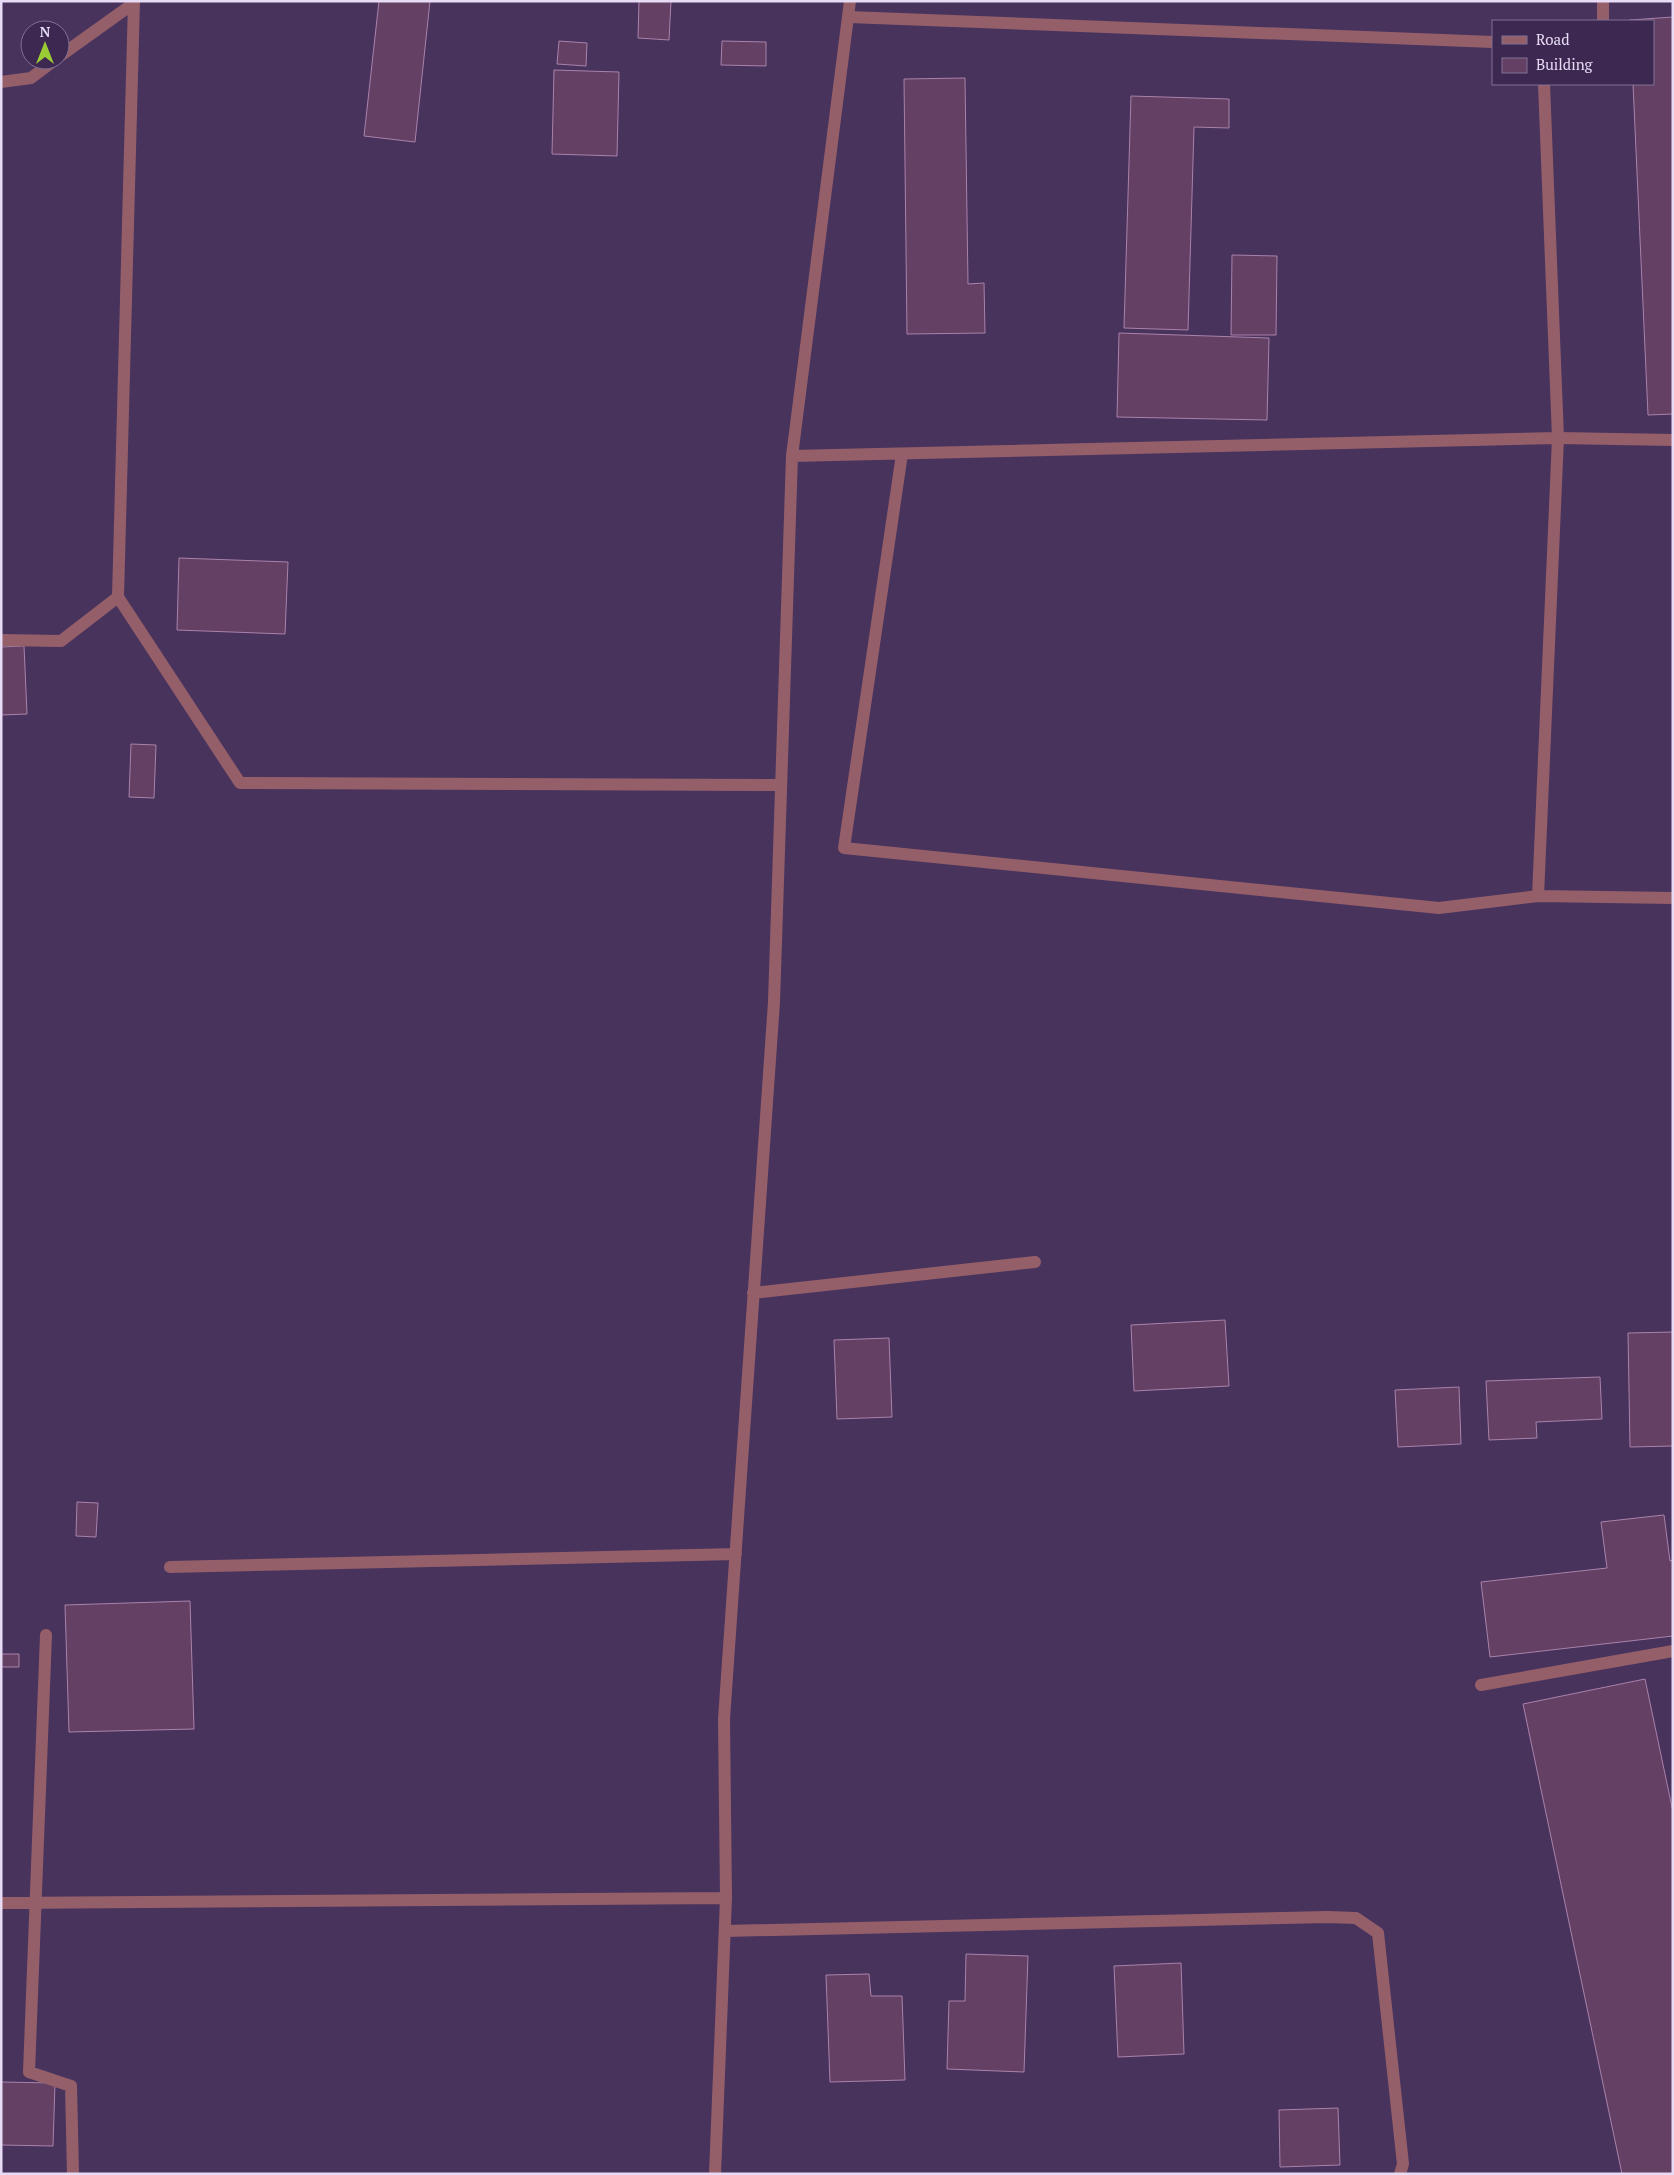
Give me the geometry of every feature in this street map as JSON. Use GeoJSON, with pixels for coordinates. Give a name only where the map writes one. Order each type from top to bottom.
{"type":"FeatureCollection","features":[{"type":"Feature","properties":{"kind":"street"},"geometry":{"type":"LineString","coordinates":[[715,2174],[726,1898],[724,1720],[774,1002],[792,456],[850,1]]}},
{"type":"Feature","properties":{"kind":"street"},"geometry":{"type":"LineString","coordinates":[[1603,1],[1603,20]]}},
{"type":"Feature","properties":{"kind":"street"},"geometry":{"type":"LineString","coordinates":[[70,49],[134,2]]}},
{"type":"Feature","properties":{"kind":"street"},"geometry":{"type":"LineString","coordinates":[[134,2],[118,597],[240,783],[781,786]]}},
{"type":"Feature","properties":{"kind":"street"},"geometry":{"type":"LineString","coordinates":[[849,17],[1492,42]]}},
{"type":"Feature","properties":{"kind":"street"},"geometry":{"type":"LineString","coordinates":[[1,82],[31,78],[42,70]]}},
{"type":"Feature","properties":{"kind":"street"},"geometry":{"type":"LineString","coordinates":[[1538,896],[1558,438],[1544,85]]}},
{"type":"Feature","properties":{"kind":"street"},"geometry":{"type":"LineString","coordinates":[[792,456],[1558,438],[1673,440]]}},
{"type":"Feature","properties":{"kind":"street"},"geometry":{"type":"LineString","coordinates":[[902,454],[844,848],[1439,908],[1538,896],[1673,898]]}},
{"type":"Feature","properties":{"kind":"street"},"geometry":{"type":"LineString","coordinates":[[1,640],[61,640],[118,597]]}},
{"type":"Feature","properties":{"kind":"street"},"geometry":{"type":"LineString","coordinates":[[754,1293],[1035,1262]]}},
{"type":"Feature","properties":{"kind":"street"},"geometry":{"type":"LineString","coordinates":[[170,1567],[736,1554]]}},
{"type":"Feature","properties":{"kind":"street"},"geometry":{"type":"LineString","coordinates":[[46,1635],[29,2072],[71,2086],[73,2174]]}},
{"type":"Feature","properties":{"kind":"street"},"geometry":{"type":"LineString","coordinates":[[1481,1685],[1673,1651]]}},
{"type":"Feature","properties":{"kind":"street"},"geometry":{"type":"LineString","coordinates":[[1,1903],[726,1898]]}},
{"type":"Feature","properties":{"kind":"street"},"geometry":{"type":"LineString","coordinates":[[725,1931],[1328,1916],[1356,1918],[1378,1933],[1403,2164],[1400,2174]]}},
{"type":"Feature","properties":{"kind":"building"},"geometry":{"type":"Polygon","coordinates":[[[379,1],[430,1],[415,142],[364,136],[379,1]]]}},
{"type":"Feature","properties":{"kind":"building"},"geometry":{"type":"Polygon","coordinates":[[[639,1],[671,1],[669,40],[638,38],[639,1]]]}},
{"type":"Feature","properties":{"kind":"building"},"geometry":{"type":"Polygon","coordinates":[[[1673,17],[1673,414],[1648,415],[1633,85],[1654,85],[1654,20],[1630,20],[1673,17]]]}},
{"type":"Feature","properties":{"kind":"building"},"geometry":{"type":"Polygon","coordinates":[[[559,41],[587,43],[586,66],[557,64],[559,41]]]}},
{"type":"Feature","properties":{"kind":"building"},"geometry":{"type":"Polygon","coordinates":[[[722,41],[766,42],[766,66],[721,65],[722,41]]]}},
{"type":"Feature","properties":{"kind":"building"},"geometry":{"type":"Polygon","coordinates":[[[554,70],[619,72],[617,156],[552,154],[554,70]]]}},
{"type":"Feature","properties":{"kind":"building"},"geometry":{"type":"Polygon","coordinates":[[[965,78],[968,284],[984,283],[985,333],[907,334],[904,79],[965,78]]]}},
{"type":"Feature","properties":{"kind":"building"},"geometry":{"type":"Polygon","coordinates":[[[1131,96],[1229,99],[1229,128],[1194,127],[1188,330],[1124,328],[1131,96]]]}},
{"type":"Feature","properties":{"kind":"building"},"geometry":{"type":"Polygon","coordinates":[[[1232,255],[1277,256],[1276,335],[1231,335],[1232,255]]]}},
{"type":"Feature","properties":{"kind":"building"},"geometry":{"type":"Polygon","coordinates":[[[1119,333],[1269,338],[1267,420],[1117,417],[1119,333]]]}},
{"type":"Feature","properties":{"kind":"building"},"geometry":{"type":"Polygon","coordinates":[[[179,558],[288,562],[285,634],[177,630],[179,558]]]}},
{"type":"Feature","properties":{"kind":"building"},"geometry":{"type":"Polygon","coordinates":[[[24,646],[27,714],[1,715],[1,647],[24,646]]]}},
{"type":"Feature","properties":{"kind":"building"},"geometry":{"type":"Polygon","coordinates":[[[131,744],[156,745],[154,798],[129,797],[131,744]]]}},
{"type":"Feature","properties":{"kind":"building"},"geometry":{"type":"Polygon","coordinates":[[[1225,1320],[1229,1386],[1134,1391],[1131,1325],[1225,1320]]]}},
{"type":"Feature","properties":{"kind":"building"},"geometry":{"type":"Polygon","coordinates":[[[1673,1332],[1673,1446],[1630,1447],[1628,1333],[1673,1332]]]}},
{"type":"Feature","properties":{"kind":"building"},"geometry":{"type":"Polygon","coordinates":[[[889,1338],[892,1417],[837,1419],[834,1340],[889,1338]]]}},
{"type":"Feature","properties":{"kind":"building"},"geometry":{"type":"Polygon","coordinates":[[[1600,1377],[1602,1419],[1536,1422],[1537,1438],[1489,1440],[1486,1381],[1600,1377]]]}},
{"type":"Feature","properties":{"kind":"building"},"geometry":{"type":"Polygon","coordinates":[[[1459,1387],[1461,1444],[1398,1447],[1395,1390],[1459,1387]]]}},
{"type":"Feature","properties":{"kind":"building"},"geometry":{"type":"Polygon","coordinates":[[[77,1502],[98,1503],[96,1537],[76,1536],[77,1502]]]}},
{"type":"Feature","properties":{"kind":"building"},"geometry":{"type":"Polygon","coordinates":[[[1664,1515],[1670,1561],[1673,1560],[1673,1636],[1490,1657],[1481,1582],[1607,1568],[1601,1522],[1664,1515]]]}},
{"type":"Feature","properties":{"kind":"building"},"geometry":{"type":"Polygon","coordinates":[[[190,1601],[194,1729],[69,1732],[65,1605],[190,1601]]]}},
{"type":"Feature","properties":{"kind":"building"},"geometry":{"type":"Polygon","coordinates":[[[1,1654],[19,1654],[19,1667],[1,1667],[1,1654]]]}},
{"type":"Feature","properties":{"kind":"building"},"geometry":{"type":"Polygon","coordinates":[[[1645,1679],[1673,1812],[1673,2173],[1669,2174],[1622,2174],[1523,1704],[1645,1679]]]}},
{"type":"Feature","properties":{"kind":"building"},"geometry":{"type":"Polygon","coordinates":[[[966,1954],[1028,1956],[1024,2072],[947,2069],[949,2001],[965,2001],[966,1954]]]}},
{"type":"Feature","properties":{"kind":"building"},"geometry":{"type":"Polygon","coordinates":[[[1181,1963],[1184,2054],[1118,2057],[1114,1966],[1181,1963]]]}},
{"type":"Feature","properties":{"kind":"building"},"geometry":{"type":"Polygon","coordinates":[[[869,1974],[871,1996],[902,1996],[905,2080],[830,2082],[826,1975],[869,1974]]]}},
{"type":"Feature","properties":{"kind":"building"},"geometry":{"type":"Polygon","coordinates":[[[1,2082],[55,2083],[53,2146],[1,2145],[1,2082]]]}},
{"type":"Feature","properties":{"kind":"building"},"geometry":{"type":"Polygon","coordinates":[[[1338,2108],[1340,2165],[1280,2167],[1279,2110],[1338,2108]]]}}]}
